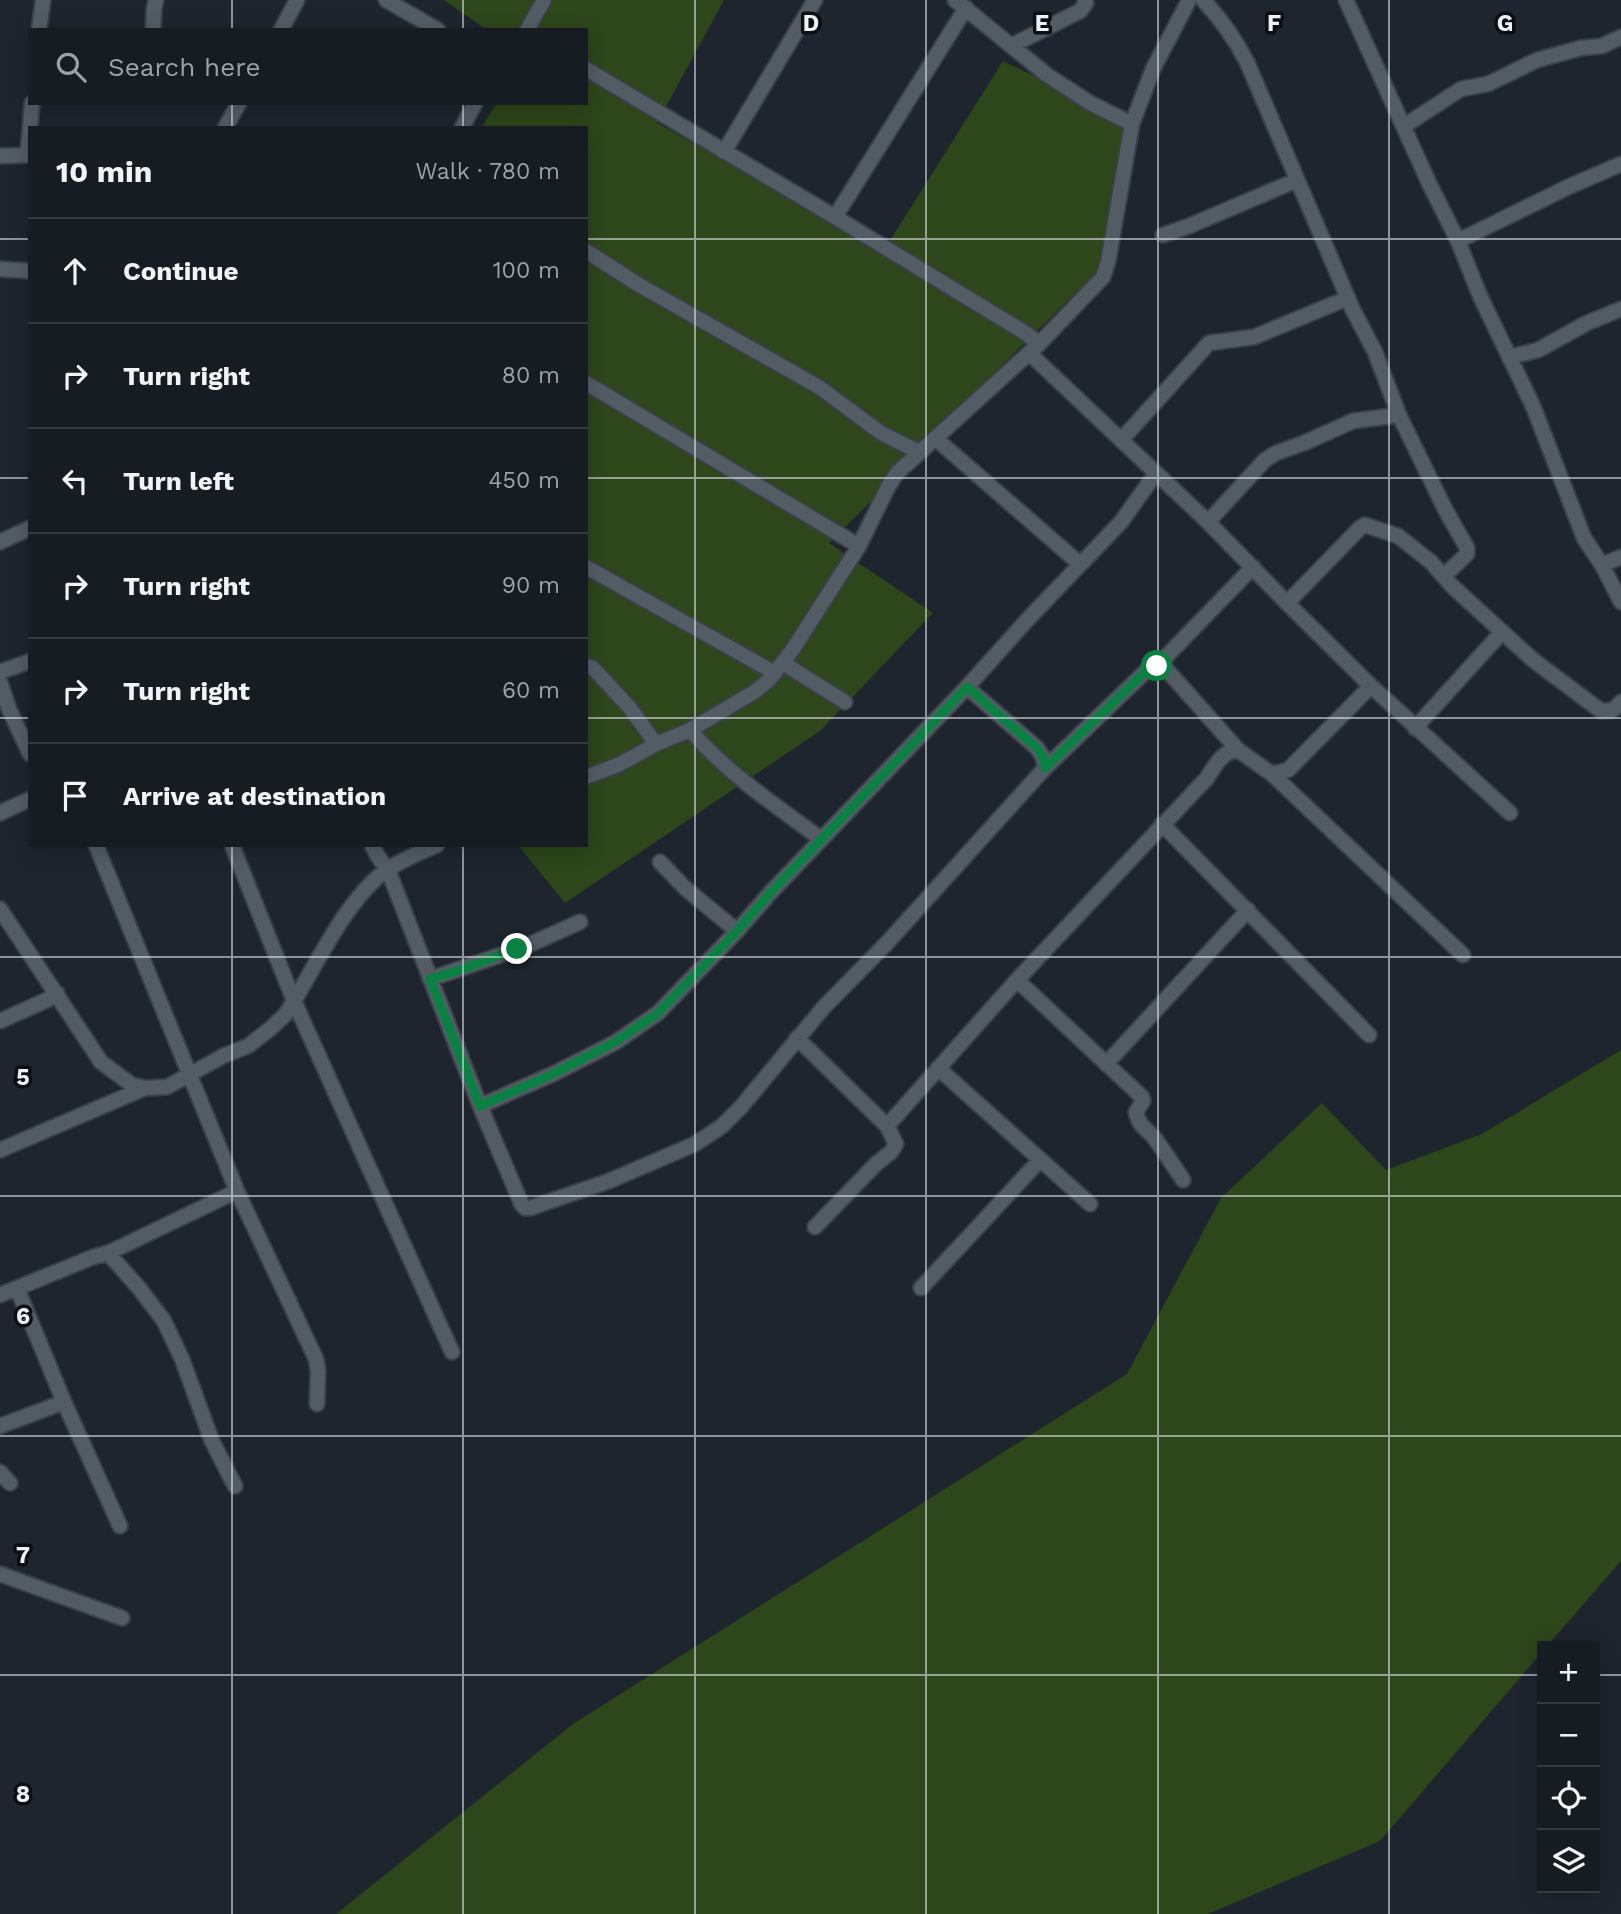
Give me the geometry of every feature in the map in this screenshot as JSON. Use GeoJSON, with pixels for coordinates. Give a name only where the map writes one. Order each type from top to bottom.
{"type":"FeatureCollection","features":[{"type":"Feature","properties":{"kind":"street"},"geometry":{"type":"LineString","coordinates":[[39,28],[43,0]]}},
{"type":"Feature","properties":{"kind":"street"},"geometry":{"type":"LineString","coordinates":[[153,28],[156,0]]}},
{"type":"Feature","properties":{"kind":"street"},"geometry":{"type":"LineString","coordinates":[[282,28],[297,0]]}},
{"type":"Feature","properties":{"kind":"street"},"geometry":{"type":"LineString","coordinates":[[528,28],[544,0]]}},
{"type":"Feature","properties":{"kind":"street"},"geometry":{"type":"LineString","coordinates":[[724,152],[815,0]]}},
{"type":"Feature","properties":{"kind":"street"},"geometry":{"type":"LineString","coordinates":[[1011,46],[1080,10],[1085,6],[1085,0]]}},
{"type":"Feature","properties":{"kind":"street"},"geometry":{"type":"LineString","coordinates":[[588,776],[690,730],[754,692],[779,668],[859,546],[897,473],[1034,348],[1103,277],[1132,124],[1153,69],[1188,0]]}},
{"type":"Feature","properties":{"kind":"street"},"geometry":{"type":"LineString","coordinates":[[1203,0],[1236,41],[1247,62],[1348,298],[1375,352],[1399,415],[1468,548],[1468,554],[1444,576]]}},
{"type":"Feature","properties":{"kind":"street"},"geometry":{"type":"LineString","coordinates":[[1346,0],[1533,406],[1584,538],[1621,602]]}},
{"type":"Feature","properties":{"kind":"street"},"geometry":{"type":"LineString","coordinates":[[394,2],[435,28]]}},
{"type":"Feature","properties":{"kind":"street"},"geometry":{"type":"LineString","coordinates":[[835,217],[960,4],[1047,75],[1090,103],[1132,124]]}},
{"type":"Feature","properties":{"kind":"street"},"geometry":{"type":"LineString","coordinates":[[1404,126],[1461,89],[1488,84],[1537,60],[1580,48],[1602,46],[1621,37]]}},
{"type":"Feature","properties":{"kind":"street"},"geometry":{"type":"LineString","coordinates":[[588,70],[1027,334],[1034,348],[1287,603],[1415,728],[1510,813]]}},
{"type":"Feature","properties":{"kind":"street"},"geometry":{"type":"LineString","coordinates":[[30,126],[32,105]]}},
{"type":"Feature","properties":{"kind":"street"},"geometry":{"type":"LineString","coordinates":[[226,126],[238,105]]}},
{"type":"Feature","properties":{"kind":"street"},"geometry":{"type":"LineString","coordinates":[[463,126],[474,105]]}},
{"type":"Feature","properties":{"kind":"street"},"geometry":{"type":"LineString","coordinates":[[0,156],[28,155]]}},
{"type":"Feature","properties":{"kind":"street"},"geometry":{"type":"LineString","coordinates":[[1458,242],[1568,187],[1621,164]]}},
{"type":"Feature","properties":{"kind":"street"},"geometry":{"type":"LineString","coordinates":[[1163,235],[1297,180]]}},
{"type":"Feature","properties":{"kind":"street"},"geometry":{"type":"LineString","coordinates":[[588,252],[639,285],[819,387],[881,433],[919,452]]}},
{"type":"Feature","properties":{"kind":"street"},"geometry":{"type":"LineString","coordinates":[[0,269],[28,271]]}},
{"type":"Feature","properties":{"kind":"street"},"geometry":{"type":"LineString","coordinates":[[1122,439],[1207,344],[1254,337],[1348,298]]}},
{"type":"Feature","properties":{"kind":"street"},"geometry":{"type":"LineString","coordinates":[[1509,357],[1538,350],[1560,336],[1615,311],[1621,324]]}},
{"type":"Feature","properties":{"kind":"street"},"geometry":{"type":"LineString","coordinates":[[588,384],[859,546]]}},
{"type":"Feature","properties":{"kind":"street"},"geometry":{"type":"LineString","coordinates":[[1208,522],[1265,460],[1276,453],[1353,421],[1399,415]]}},
{"type":"Feature","properties":{"kind":"street"},"geometry":{"type":"LineString","coordinates":[[935,438],[1080,564]]}},
{"type":"Feature","properties":{"kind":"street"},"geometry":{"type":"LineString","coordinates":[[480,1106],[553,1074],[605,1047],[658,1013],[1121,522],[1156,473]]}},
{"type":"Feature","properties":{"kind":"street"},"geometry":{"type":"LineString","coordinates":[[1287,603],[1366,524],[1398,536],[1431,562],[1452,586],[1533,660],[1601,711],[1613,710],[1621,702]]}},
{"type":"Feature","properties":{"kind":"street"},"geometry":{"type":"LineString","coordinates":[[0,542],[28,529]]}},
{"type":"Feature","properties":{"kind":"street"},"geometry":{"type":"LineString","coordinates":[[1602,565],[1621,557]]}},
{"type":"Feature","properties":{"kind":"street"},"geometry":{"type":"LineString","coordinates":[[373,847],[388,870],[480,1106],[522,1205],[530,1208],[609,1181],[695,1144],[722,1126],[824,1007],[886,944],[1045,768],[1146,671],[1157,666],[1253,567]]}},
{"type":"Feature","properties":{"kind":"street"},"geometry":{"type":"LineString","coordinates":[[588,568],[845,702]]}},
{"type":"Feature","properties":{"kind":"street"},"geometry":{"type":"LineString","coordinates":[[1415,728],[1502,632]]}},
{"type":"Feature","properties":{"kind":"street"},"geometry":{"type":"LineString","coordinates":[[0,672],[28,662]]}},
{"type":"Feature","properties":{"kind":"street"},"geometry":{"type":"LineString","coordinates":[[1157,666],[1166,669],[1239,751],[1272,774],[1462,955]]}},
{"type":"Feature","properties":{"kind":"street"},"geometry":{"type":"LineString","coordinates":[[588,667],[593,668],[630,708],[656,744]]}},
{"type":"Feature","properties":{"kind":"street"},"geometry":{"type":"LineString","coordinates":[[0,682],[28,750]]}},
{"type":"Feature","properties":{"kind":"street"},"geometry":{"type":"LineString","coordinates":[[1272,774],[1288,770],[1371,686]]}},
{"type":"Feature","properties":{"kind":"street"},"geometry":{"type":"LineString","coordinates":[[967,687],[1037,748],[1043,757],[1045,768]]}},
{"type":"Feature","properties":{"kind":"street"},"geometry":{"type":"LineString","coordinates":[[690,730],[708,752],[728,770],[821,839]]}},
{"type":"Feature","properties":{"kind":"street"},"geometry":{"type":"LineString","coordinates":[[887,1126],[1017,980],[1206,778],[1226,752],[1239,751]]}},
{"type":"Feature","properties":{"kind":"street"},"geometry":{"type":"LineString","coordinates":[[0,813],[28,800]]}},
{"type":"Feature","properties":{"kind":"street"},"geometry":{"type":"LineString","coordinates":[[1162,824],[1369,1035]]}},
{"type":"Feature","properties":{"kind":"street"},"geometry":{"type":"LineString","coordinates":[[97,847],[237,1191],[316,1359],[317,1404]]}},
{"type":"Feature","properties":{"kind":"street"},"geometry":{"type":"LineString","coordinates":[[233,847],[294,1001],[452,1352]]}},
{"type":"Feature","properties":{"kind":"street"},"geometry":{"type":"LineString","coordinates":[[0,909],[101,1062],[132,1085],[145,1088],[167,1087],[248,1046],[270,1029],[286,1014],[348,910],[382,874],[433,847]]}},
{"type":"Feature","properties":{"kind":"street"},"geometry":{"type":"LineString","coordinates":[[660,862],[685,888],[737,931]]}},
{"type":"Feature","properties":{"kind":"street"},"geometry":{"type":"LineString","coordinates":[[1106,1064],[1248,910]]}},
{"type":"Feature","properties":{"kind":"street"},"geometry":{"type":"LineString","coordinates":[[430,979],[524,947],[580,922]]}},
{"type":"Feature","properties":{"kind":"street"},"geometry":{"type":"LineString","coordinates":[[1017,980],[1142,1097],[1143,1101],[1136,1112],[1138,1119],[1143,1128],[1153,1136],[1182,1180]]}},
{"type":"Feature","properties":{"kind":"street"},"geometry":{"type":"LineString","coordinates":[[0,1021],[57,993]]}},
{"type":"Feature","properties":{"kind":"street"},"geometry":{"type":"LineString","coordinates":[[797,1038],[887,1126],[896,1144],[815,1227]]}},
{"type":"Feature","properties":{"kind":"street"},"geometry":{"type":"LineString","coordinates":[[939,1068],[1090,1204]]}},
{"type":"Feature","properties":{"kind":"street"},"geometry":{"type":"LineString","coordinates":[[0,1150],[145,1088]]}},
{"type":"Feature","properties":{"kind":"street"},"geometry":{"type":"LineString","coordinates":[[922,1288],[1040,1160]]}},
{"type":"Feature","properties":{"kind":"street"},"geometry":{"type":"LineString","coordinates":[[0,1295],[108,1253],[237,1191]]}},
{"type":"Feature","properties":{"kind":"street"},"geometry":{"type":"LineString","coordinates":[[108,1253],[164,1321],[182,1359],[212,1441],[235,1486]]}},
{"type":"Feature","properties":{"kind":"street"},"geometry":{"type":"LineString","coordinates":[[18,1288],[64,1402],[120,1526]]}},
{"type":"Feature","properties":{"kind":"street"},"geometry":{"type":"LineString","coordinates":[[0,1426],[64,1402]]}},
{"type":"Feature","properties":{"kind":"street"},"geometry":{"type":"LineString","coordinates":[[0,1574],[122,1618]]}},
{"type":"Feature","properties":{"kind":"green space"},"geometry":{"type":"Polygon","coordinates":[[[444,0],[724,0],[657,123],[884,250],[1003,61],[1132,124],[1097,272],[988,379],[935,438],[829,543],[933,613],[820,731],[565,903],[520,847],[588,847],[588,126],[482,126],[496,105],[588,105],[588,28],[484,28],[444,0]]]}},
{"type":"Feature","properties":{"kind":"green space"},"geometry":{"type":"Polygon","coordinates":[[[1621,1050],[1621,1561],[1551,1641],[1537,1641],[1537,1658],[1380,1841],[1208,1914],[336,1914],[573,1724],[1127,1374],[1221,1198],[1322,1103],[1386,1170],[1482,1134],[1621,1050]]]}},
{"type":"Feature","properties":{"kind":"route"},"geometry":{"type":"LineString","coordinates":[[517,949],[430,979],[480,1106],[553,1074],[615,1042],[658,1013],[967,687],[1037,748],[1043,757],[1045,768],[1146,671],[1157,666]]}}]}
